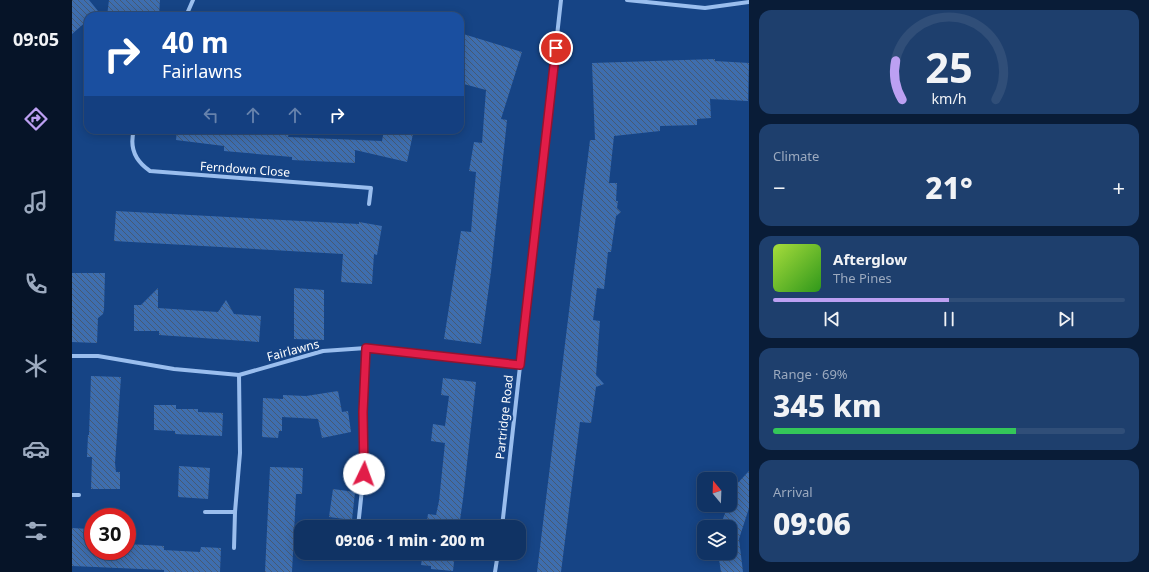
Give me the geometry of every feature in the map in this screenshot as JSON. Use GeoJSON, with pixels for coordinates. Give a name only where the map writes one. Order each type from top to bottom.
{"type":"FeatureCollection","features":[{"type":"Feature","properties":{"kind":"street"},"geometry":{"type":"LineString","coordinates":[[188,12],[193,0]]}},
{"type":"Feature","properties":{"kind":"street","name":"Partridge Road"},"geometry":{"type":"LineString","coordinates":[[503,520],[561,0]]}},
{"type":"Feature","properties":{"kind":"street"},"geometry":{"type":"LineString","coordinates":[[627,0],[705,8],[749,2]]}},
{"type":"Feature","properties":{"kind":"street","name":"Ferndown Close"},"geometry":{"type":"LineString","coordinates":[[133,134],[132,144],[134,154],[138,162],[150,171],[371,188],[369,204]]}},
{"type":"Feature","properties":{"kind":"street"},"geometry":{"type":"LineString","coordinates":[[359,520],[365,461],[363,412],[366,348]]}},
{"type":"Feature","properties":{"kind":"street","name":"Fairlawns"},"geometry":{"type":"LineString","coordinates":[[72,356],[98,356],[174,370],[239,375],[323,351],[366,348],[520,365]]}},
{"type":"Feature","properties":{"kind":"street"},"geometry":{"type":"LineString","coordinates":[[234,548],[235,512],[240,453],[239,375]]}},
{"type":"Feature","properties":{"kind":"street"},"geometry":{"type":"LineString","coordinates":[[72,495],[79,495]]}},
{"type":"Feature","properties":{"kind":"street"},"geometry":{"type":"LineString","coordinates":[[205,512],[235,512]]}},
{"type":"Feature","properties":{"kind":"street"},"geometry":{"type":"LineString","coordinates":[[496,572],[497,560]]}},
{"type":"Feature","properties":{"kind":"building"},"geometry":{"type":"Polygon","coordinates":[[[72,0],[89,0],[98,11],[84,12],[84,24],[72,34],[72,0]]]}},
{"type":"Feature","properties":{"kind":"building"},"geometry":{"type":"Polygon","coordinates":[[[109,0],[160,0],[159,12],[108,12],[109,0]]]}},
{"type":"Feature","properties":{"kind":"building"},"geometry":{"type":"Polygon","coordinates":[[[464,34],[522,52],[501,119],[507,120],[491,272],[481,344],[444,339],[461,231],[471,232],[476,172],[469,171],[474,142],[482,143],[486,90],[464,84],[464,34]]]}},
{"type":"Feature","properties":{"kind":"building"},"geometry":{"type":"Polygon","coordinates":[[[715,59],[715,61],[749,63],[748,101],[710,99],[711,118],[697,119],[697,125],[660,126],[660,131],[614,136],[609,183],[617,183],[616,201],[618,201],[617,208],[621,212],[616,216],[611,252],[608,252],[604,289],[597,288],[593,320],[600,321],[596,375],[604,384],[596,387],[591,423],[580,422],[561,572],[537,572],[590,140],[595,140],[592,63],[715,59]]]}},
{"type":"Feature","properties":{"kind":"building"},"geometry":{"type":"Polygon","coordinates":[[[177,134],[289,134],[288,137],[382,141],[383,134],[413,134],[407,162],[355,150],[355,163],[292,160],[292,157],[224,151],[224,146],[176,140],[177,134]]]}},
{"type":"Feature","properties":{"kind":"building"},"geometry":{"type":"Polygon","coordinates":[[[116,211],[359,224],[359,222],[382,226],[377,255],[374,254],[372,284],[341,282],[343,254],[114,241],[116,211]]]}},
{"type":"Feature","properties":{"kind":"building"},"geometry":{"type":"Polygon","coordinates":[[[72,273],[105,273],[104,309],[103,314],[98,318],[97,343],[72,342],[72,273]]]}},
{"type":"Feature","properties":{"kind":"building"},"geometry":{"type":"Polygon","coordinates":[[[158,288],[158,308],[218,312],[226,300],[234,314],[261,316],[259,342],[159,335],[159,331],[134,331],[134,305],[141,305],[158,288]]]}},
{"type":"Feature","properties":{"kind":"building"},"geometry":{"type":"Polygon","coordinates":[[[294,288],[324,290],[324,340],[294,339],[294,288]]]}},
{"type":"Feature","properties":{"kind":"building"},"geometry":{"type":"Polygon","coordinates":[[[91,376],[121,377],[115,463],[116,472],[120,472],[120,489],[91,489],[92,457],[87,457],[91,376]]]}},
{"type":"Feature","properties":{"kind":"building"},"geometry":{"type":"Polygon","coordinates":[[[443,378],[476,382],[460,520],[427,520],[428,514],[436,515],[439,501],[445,443],[431,441],[433,424],[445,426],[449,396],[441,395],[443,378]]]}},
{"type":"Feature","properties":{"kind":"building"},"geometry":{"type":"Polygon","coordinates":[[[338,391],[342,412],[348,411],[351,432],[322,438],[318,419],[282,417],[282,431],[279,431],[278,438],[262,437],[263,398],[283,399],[283,395],[306,396],[338,391]]]}},
{"type":"Feature","properties":{"kind":"building"},"geometry":{"type":"Polygon","coordinates":[[[154,405],[176,405],[176,409],[198,409],[198,412],[223,413],[222,436],[175,434],[175,431],[154,430],[154,405]]]}},
{"type":"Feature","properties":{"kind":"building"},"geometry":{"type":"Polygon","coordinates":[[[179,466],[210,468],[208,499],[178,497],[179,466]]]}},
{"type":"Feature","properties":{"kind":"building"},"geometry":{"type":"Polygon","coordinates":[[[270,467],[303,468],[302,494],[296,494],[292,572],[265,572],[270,467]]]}},
{"type":"Feature","properties":{"kind":"building"},"geometry":{"type":"Polygon","coordinates":[[[749,471],[749,508],[739,539],[743,572],[721,572],[719,560],[737,560],[737,520],[723,520],[725,512],[737,512],[737,484],[749,471]]]}},
{"type":"Feature","properties":{"kind":"building"},"geometry":{"type":"Polygon","coordinates":[[[333,489],[355,492],[352,520],[329,517],[333,489]]]}},
{"type":"Feature","properties":{"kind":"building"},"geometry":{"type":"Polygon","coordinates":[[[72,528],[84,529],[84,560],[136,560],[136,544],[164,546],[164,550],[200,552],[201,547],[221,548],[220,572],[164,572],[164,570],[72,566],[72,528]]]}},
{"type":"Feature","properties":{"kind":"building"},"geometry":{"type":"Polygon","coordinates":[[[422,560],[454,560],[453,571],[431,569],[431,566],[421,565],[422,560]]]}},
{"type":"Feature","properties":{"kind":"route"},"geometry":{"type":"LineString","coordinates":[[364,474],[365,461],[363,412],[366,348],[520,365],[556,48]]}}]}
